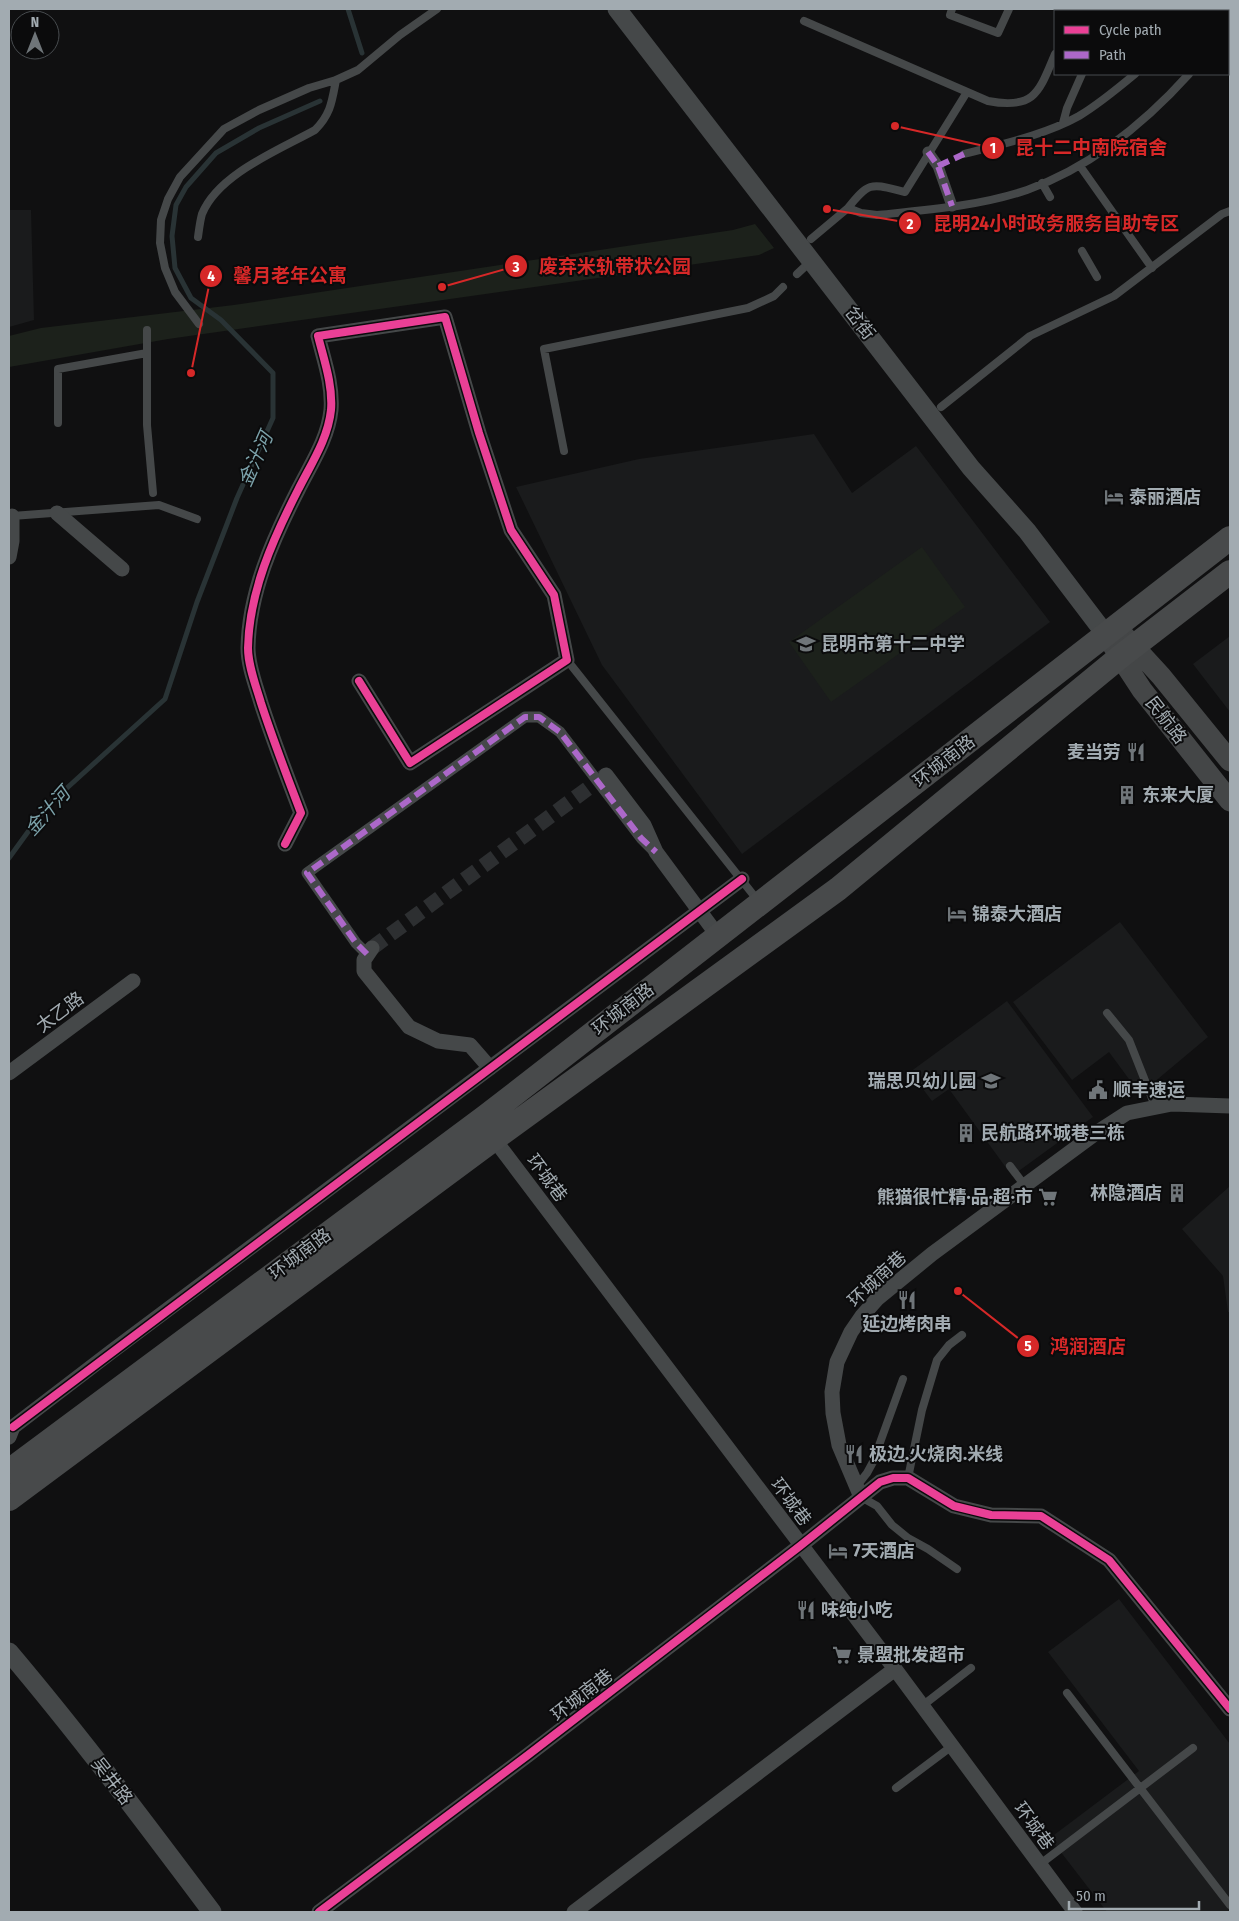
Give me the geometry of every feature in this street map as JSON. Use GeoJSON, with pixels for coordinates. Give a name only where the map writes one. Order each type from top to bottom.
{"type":"FeatureCollection","features":[{"type":"Feature","properties":{"kind":"main road","name":"环城南路"},"geometry":{"type":"LineString","coordinates":[[9,1471],[477,1122],[1230,538]]}},
{"type":"Feature","properties":{"kind":"main road","name":"环城南路"},"geometry":{"type":"LineString","coordinates":[[9,1498],[494,1139],[838,889],[1127,652],[1230,572]]}},
{"type":"Feature","properties":{"kind":"main road","name":"民航路"},"geometry":{"type":"LineString","coordinates":[[1111,631],[1127,652],[1142,690],[1230,801]]}},
{"type":"Feature","properties":{"kind":"main road","name":"民航路"},"geometry":{"type":"LineString","coordinates":[[1127,652],[1161,676],[1230,761]]}},
{"type":"Feature","properties":{"kind":"street","name":"岔街"},"geometry":{"type":"LineString","coordinates":[[617,9],[971,468],[1111,631]]}},
{"type":"Feature","properties":{"kind":"street","name":"岔街"},"geometry":{"type":"LineString","coordinates":[[633,9],[981,460],[1036,523],[1111,631]]}},
{"type":"Feature","properties":{"kind":"street"},"geometry":{"type":"LineString","coordinates":[[928,152],[938,166],[952,206]]}},
{"type":"Feature","properties":{"kind":"street"},"geometry":{"type":"LineString","coordinates":[[285,844],[301,813],[270,732],[254,680],[248,649],[252,615],[259,582],[271,546],[327,434],[331,410],[330,387],[318,336],[445,317],[511,530],[554,595],[568,660],[410,763],[359,681]]}},
{"type":"Feature","properties":{"kind":"street"},"geometry":{"type":"LineString","coordinates":[[57,513],[122,568]]}},
{"type":"Feature","properties":{"kind":"street"},"geometry":{"type":"LineString","coordinates":[[9,557],[12,541],[12,516]]}},
{"type":"Feature","properties":{"kind":"street"},"geometry":{"type":"LineString","coordinates":[[490,1068],[470,1045],[438,1041],[409,1027],[364,971],[364,960],[369,951],[356,943],[307,873],[525,717],[539,717],[560,732],[640,838],[656,852],[718,936]]}},
{"type":"Feature","properties":{"kind":"street"},"geometry":{"type":"LineString","coordinates":[[606,775],[644,824],[656,852]]}},
{"type":"Feature","properties":{"kind":"street"},"geometry":{"type":"LineString","coordinates":[[9,1437],[13,1427],[73,1381],[742,879]]}},
{"type":"Feature","properties":{"kind":"street","name":"太乙路"},"geometry":{"type":"LineString","coordinates":[[9,1073],[133,981]]}},
{"type":"Feature","properties":{"kind":"street","name":"环城南巷"},"geometry":{"type":"LineString","coordinates":[[319,1912],[528,1756],[800,1546],[858,1492],[838,1445],[832,1392],[837,1362],[851,1332],[862,1316],[878,1299],[932,1254],[1127,1113],[1172,1104],[1230,1106]]}},
{"type":"Feature","properties":{"kind":"street","name":"环城巷"},"geometry":{"type":"LineString","coordinates":[[494,1139],[895,1670],[1075,1912]]}},
{"type":"Feature","properties":{"kind":"street"},"geometry":{"type":"LineString","coordinates":[[858,1492],[893,1478],[908,1478],[954,1506],[991,1515],[1041,1516],[1109,1560],[1230,1709]]}},
{"type":"Feature","properties":{"kind":"street","name":"吴井路"},"geometry":{"type":"LineString","coordinates":[[9,1652],[139,1816],[212,1912]]}},
{"type":"Feature","properties":{"kind":"street"},"geometry":{"type":"LineString","coordinates":[[574,1912],[895,1670]]}},
{"type":"Feature","properties":{"kind":"lane"},"geometry":{"type":"LineString","coordinates":[[199,324],[175,292],[165,268],[160,243],[162,220],[168,199],[180,177],[224,129],[259,110],[309,88],[336,80],[358,70],[400,35],[437,9]]}},
{"type":"Feature","properties":{"kind":"lane"},"geometry":{"type":"LineString","coordinates":[[952,9],[950,15],[998,33],[1008,9]]}},
{"type":"Feature","properties":{"kind":"lane"},"geometry":{"type":"LineString","coordinates":[[804,21],[988,101],[1006,104],[1020,102],[1034,96],[1054,56]]}},
{"type":"Feature","properties":{"kind":"lane"},"geometry":{"type":"LineString","coordinates":[[1063,123],[1067,108],[1082,75]]}},
{"type":"Feature","properties":{"kind":"lane"},"geometry":{"type":"LineString","coordinates":[[964,154],[1018,140],[1077,117],[1134,75]]}},
{"type":"Feature","properties":{"kind":"lane"},"geometry":{"type":"LineString","coordinates":[[848,208],[861,213],[878,215],[952,206],[1007,195],[1042,183],[1080,166],[1122,137],[1165,100],[1188,75]]}},
{"type":"Feature","properties":{"kind":"lane"},"geometry":{"type":"LineString","coordinates":[[198,237],[202,214],[215,194],[233,177],[315,130],[325,120],[331,106],[336,80]]}},
{"type":"Feature","properties":{"kind":"lane"},"geometry":{"type":"LineString","coordinates":[[811,239],[848,208],[862,190],[876,185],[904,192],[967,92]]}},
{"type":"Feature","properties":{"kind":"lane"},"geometry":{"type":"LineString","coordinates":[[1080,166],[1152,268]]}},
{"type":"Feature","properties":{"kind":"lane"},"geometry":{"type":"LineString","coordinates":[[1042,183],[1050,197]]}},
{"type":"Feature","properties":{"kind":"lane"},"geometry":{"type":"LineString","coordinates":[[940,407],[1030,336],[1114,296],[1222,214],[1230,211]]}},
{"type":"Feature","properties":{"kind":"lane"},"geometry":{"type":"LineString","coordinates":[[1082,251],[1097,277]]}},
{"type":"Feature","properties":{"kind":"lane"},"geometry":{"type":"LineString","coordinates":[[797,274],[812,261]]}},
{"type":"Feature","properties":{"kind":"lane"},"geometry":{"type":"LineString","coordinates":[[564,451],[544,349],[748,308],[774,296],[782,287]]}},
{"type":"Feature","properties":{"kind":"lane"},"geometry":{"type":"LineString","coordinates":[[147,330],[147,425],[153,493]]}},
{"type":"Feature","properties":{"kind":"lane"},"geometry":{"type":"LineString","coordinates":[[58,423],[58,369],[146,353]]}},
{"type":"Feature","properties":{"kind":"lane"},"geometry":{"type":"LineString","coordinates":[[12,516],[159,505],[197,519]]}},
{"type":"Feature","properties":{"kind":"lane"},"geometry":{"type":"LineString","coordinates":[[568,660],[761,903]]}},
{"type":"Feature","properties":{"kind":"lane"},"geometry":{"type":"LineString","coordinates":[[1107,1013],[1128,1040],[1145,1076],[1155,1106]]}},
{"type":"Feature","properties":{"kind":"lane"},"geometry":{"type":"LineString","coordinates":[[1010,1166],[1025,1186]]}},
{"type":"Feature","properties":{"kind":"lane"},"geometry":{"type":"LineString","coordinates":[[908,1478],[922,1410],[937,1360],[949,1345],[962,1335]]}},
{"type":"Feature","properties":{"kind":"lane"},"geometry":{"type":"LineString","coordinates":[[903,1379],[874,1462],[858,1492],[877,1506],[892,1525],[908,1538],[928,1548],[957,1569]]}},
{"type":"Feature","properties":{"kind":"lane"},"geometry":{"type":"LineString","coordinates":[[922,1706],[971,1668]]}},
{"type":"Feature","properties":{"kind":"lane"},"geometry":{"type":"LineString","coordinates":[[1067,1693],[1230,1905]]}},
{"type":"Feature","properties":{"kind":"lane"},"geometry":{"type":"LineString","coordinates":[[896,1788],[952,1746]]}},
{"type":"Feature","properties":{"kind":"lane"},"geometry":{"type":"LineString","coordinates":[[1039,1865],[1193,1748]]}},
{"type":"Feature","properties":{"kind":"shaded area"},"geometry":{"type":"Polygon","coordinates":[[[9,210],[31,210],[34,320],[9,327],[9,210]]]}},
{"type":"Feature","properties":{"kind":"shaded area"},"geometry":{"type":"Polygon","coordinates":[[[755,224],[774,248],[759,255],[168,339],[9,367],[9,336],[41,328],[234,305],[733,230],[755,224]]]}},
{"type":"Feature","properties":{"kind":"shaded area","name":"昆明市第十二中学"},"geometry":{"type":"Polygon","coordinates":[[[814,434],[852,493],[916,446],[1050,622],[742,854],[602,665],[516,487],[639,459],[814,434]]]}},
{"type":"Feature","properties":{"kind":"shaded area"},"geometry":{"type":"Polygon","coordinates":[[[922,547],[965,607],[831,702],[789,642],[922,547]]]}},
{"type":"Feature","properties":{"kind":"shaded area"},"geometry":{"type":"Polygon","coordinates":[[[1230,636],[1230,712],[1193,664],[1230,636]]]}},
{"type":"Feature","properties":{"kind":"shaded area"},"geometry":{"type":"Polygon","coordinates":[[[1120,922],[1208,1037],[1140,1094],[1109,1052],[1072,1080],[1013,1002],[1120,922]]]}},
{"type":"Feature","properties":{"kind":"shaded area","name":"瑞思贝幼儿园"},"geometry":{"type":"Polygon","coordinates":[[[1007,1001],[1093,1117],[1012,1176],[949,1089],[932,1101],[910,1072],[1007,1001]]]}},
{"type":"Feature","properties":{"kind":"shaded area"},"geometry":{"type":"Polygon","coordinates":[[[1230,1186],[1230,1312],[1228,1312],[1223,1276],[1182,1229],[1230,1186]]]}},
{"type":"Feature","properties":{"kind":"shaded area"},"geometry":{"type":"Polygon","coordinates":[[[1119,1599],[1230,1744],[1230,1912],[1107,1912],[1050,1838],[1139,1771],[1048,1652],[1119,1599]]]}},
{"type":"Feature","properties":{"kind":"waterway","name":"金汁河"},"geometry":{"type":"LineString","coordinates":[[348,9],[362,53]]}},
{"type":"Feature","properties":{"kind":"waterway","name":"金汁河"},"geometry":{"type":"LineString","coordinates":[[9,858],[46,807],[165,699],[197,602],[237,498],[273,418],[273,373],[221,320],[191,298],[175,268],[172,236],[176,205],[186,187],[216,153],[259,128],[320,101]]}},
{"type":"Feature","properties":{"kind":"tunnel"},"geometry":{"type":"LineString","coordinates":[[372,948],[606,775]]}},
{"type":"Feature","properties":{"kind":"marked path"},"geometry":{"type":"LineString","coordinates":[[928,152],[938,166],[952,206]]}},
{"type":"Feature","properties":{"kind":"marked path"},"geometry":{"type":"LineString","coordinates":[[938,166],[964,154]]}},
{"type":"Feature","properties":{"kind":"marked path"},"geometry":{"type":"LineString","coordinates":[[367,954],[356,943],[307,873],[525,717],[539,717],[560,732],[641,838],[656,852]]}},
{"type":"Feature","properties":{"kind":"cycle path"},"geometry":{"type":"LineString","coordinates":[[285,844],[301,813],[275,744],[251,669],[248,655],[249,627],[258,586],[271,547],[318,451],[329,421],[331,391],[318,336],[445,317],[479,433],[511,530],[554,595],[567,660],[410,763],[359,681]]}},
{"type":"Feature","properties":{"kind":"cycle path"},"geometry":{"type":"LineString","coordinates":[[13,1427],[742,879]]}},
{"type":"Feature","properties":{"kind":"cycle path"},"geometry":{"type":"LineString","coordinates":[[319,1912],[528,1755],[800,1546],[880,1482],[893,1478],[908,1478],[954,1506],[991,1515],[1041,1516],[1109,1560],[1230,1709]]}},
{"type":"Feature","properties":{"kind":"place","name":"昆十二中南院宿舍"},"geometry":{"type":"Point","coordinates":[895,126]}},
{"type":"Feature","properties":{"kind":"place","name":"昆明24小时政务服务自助专区"},"geometry":{"type":"Point","coordinates":[827,209]}},
{"type":"Feature","properties":{"kind":"place","name":"废弃米轨带状公园"},"geometry":{"type":"Point","coordinates":[442,287]}},
{"type":"Feature","properties":{"kind":"place","name":"馨月老年公寓"},"geometry":{"type":"Point","coordinates":[191,373]}},
{"type":"Feature","properties":{"kind":"place","name":"泰丽酒店"},"geometry":{"type":"Point","coordinates":[1114,497]}},
{"type":"Feature","properties":{"kind":"place","name":"昆明市第十二中学"},"geometry":{"type":"Point","coordinates":[806,644]}},
{"type":"Feature","properties":{"kind":"place","name":"麦当劳"},"geometry":{"type":"Point","coordinates":[1136,752]}},
{"type":"Feature","properties":{"kind":"place","name":"东来大厦"},"geometry":{"type":"Point","coordinates":[1127,795]}},
{"type":"Feature","properties":{"kind":"place","name":"锦泰大酒店"},"geometry":{"type":"Point","coordinates":[957,914]}},
{"type":"Feature","properties":{"kind":"place","name":"瑞思贝幼儿园"},"geometry":{"type":"Point","coordinates":[991,1081]}},
{"type":"Feature","properties":{"kind":"place","name":"顺丰速运"},"geometry":{"type":"Point","coordinates":[1098,1090]}},
{"type":"Feature","properties":{"kind":"place","name":"民航路环城巷三栋"},"geometry":{"type":"Point","coordinates":[966,1133]}},
{"type":"Feature","properties":{"kind":"place","name":"林隐酒店"},"geometry":{"type":"Point","coordinates":[1177,1193]}},
{"type":"Feature","properties":{"kind":"place","name":"熊猫很忙精·品·超·市"},"geometry":{"type":"Point","coordinates":[1048,1197]}},
{"type":"Feature","properties":{"kind":"place","name":"鸿润酒店"},"geometry":{"type":"Point","coordinates":[958,1291]}},
{"type":"Feature","properties":{"kind":"place","name":"延边烤肉串"},"geometry":{"type":"Point","coordinates":[907,1300]}},
{"type":"Feature","properties":{"kind":"place","name":"极边.火烧肉.米线"},"geometry":{"type":"Point","coordinates":[854,1454]}},
{"type":"Feature","properties":{"kind":"place","name":"7天酒店"},"geometry":{"type":"Point","coordinates":[838,1551]}},
{"type":"Feature","properties":{"kind":"place","name":"味纯小吃"},"geometry":{"type":"Point","coordinates":[806,1610]}},
{"type":"Feature","properties":{"kind":"place","name":"景盟批发超市"},"geometry":{"type":"Point","coordinates":[842,1655]}}]}
